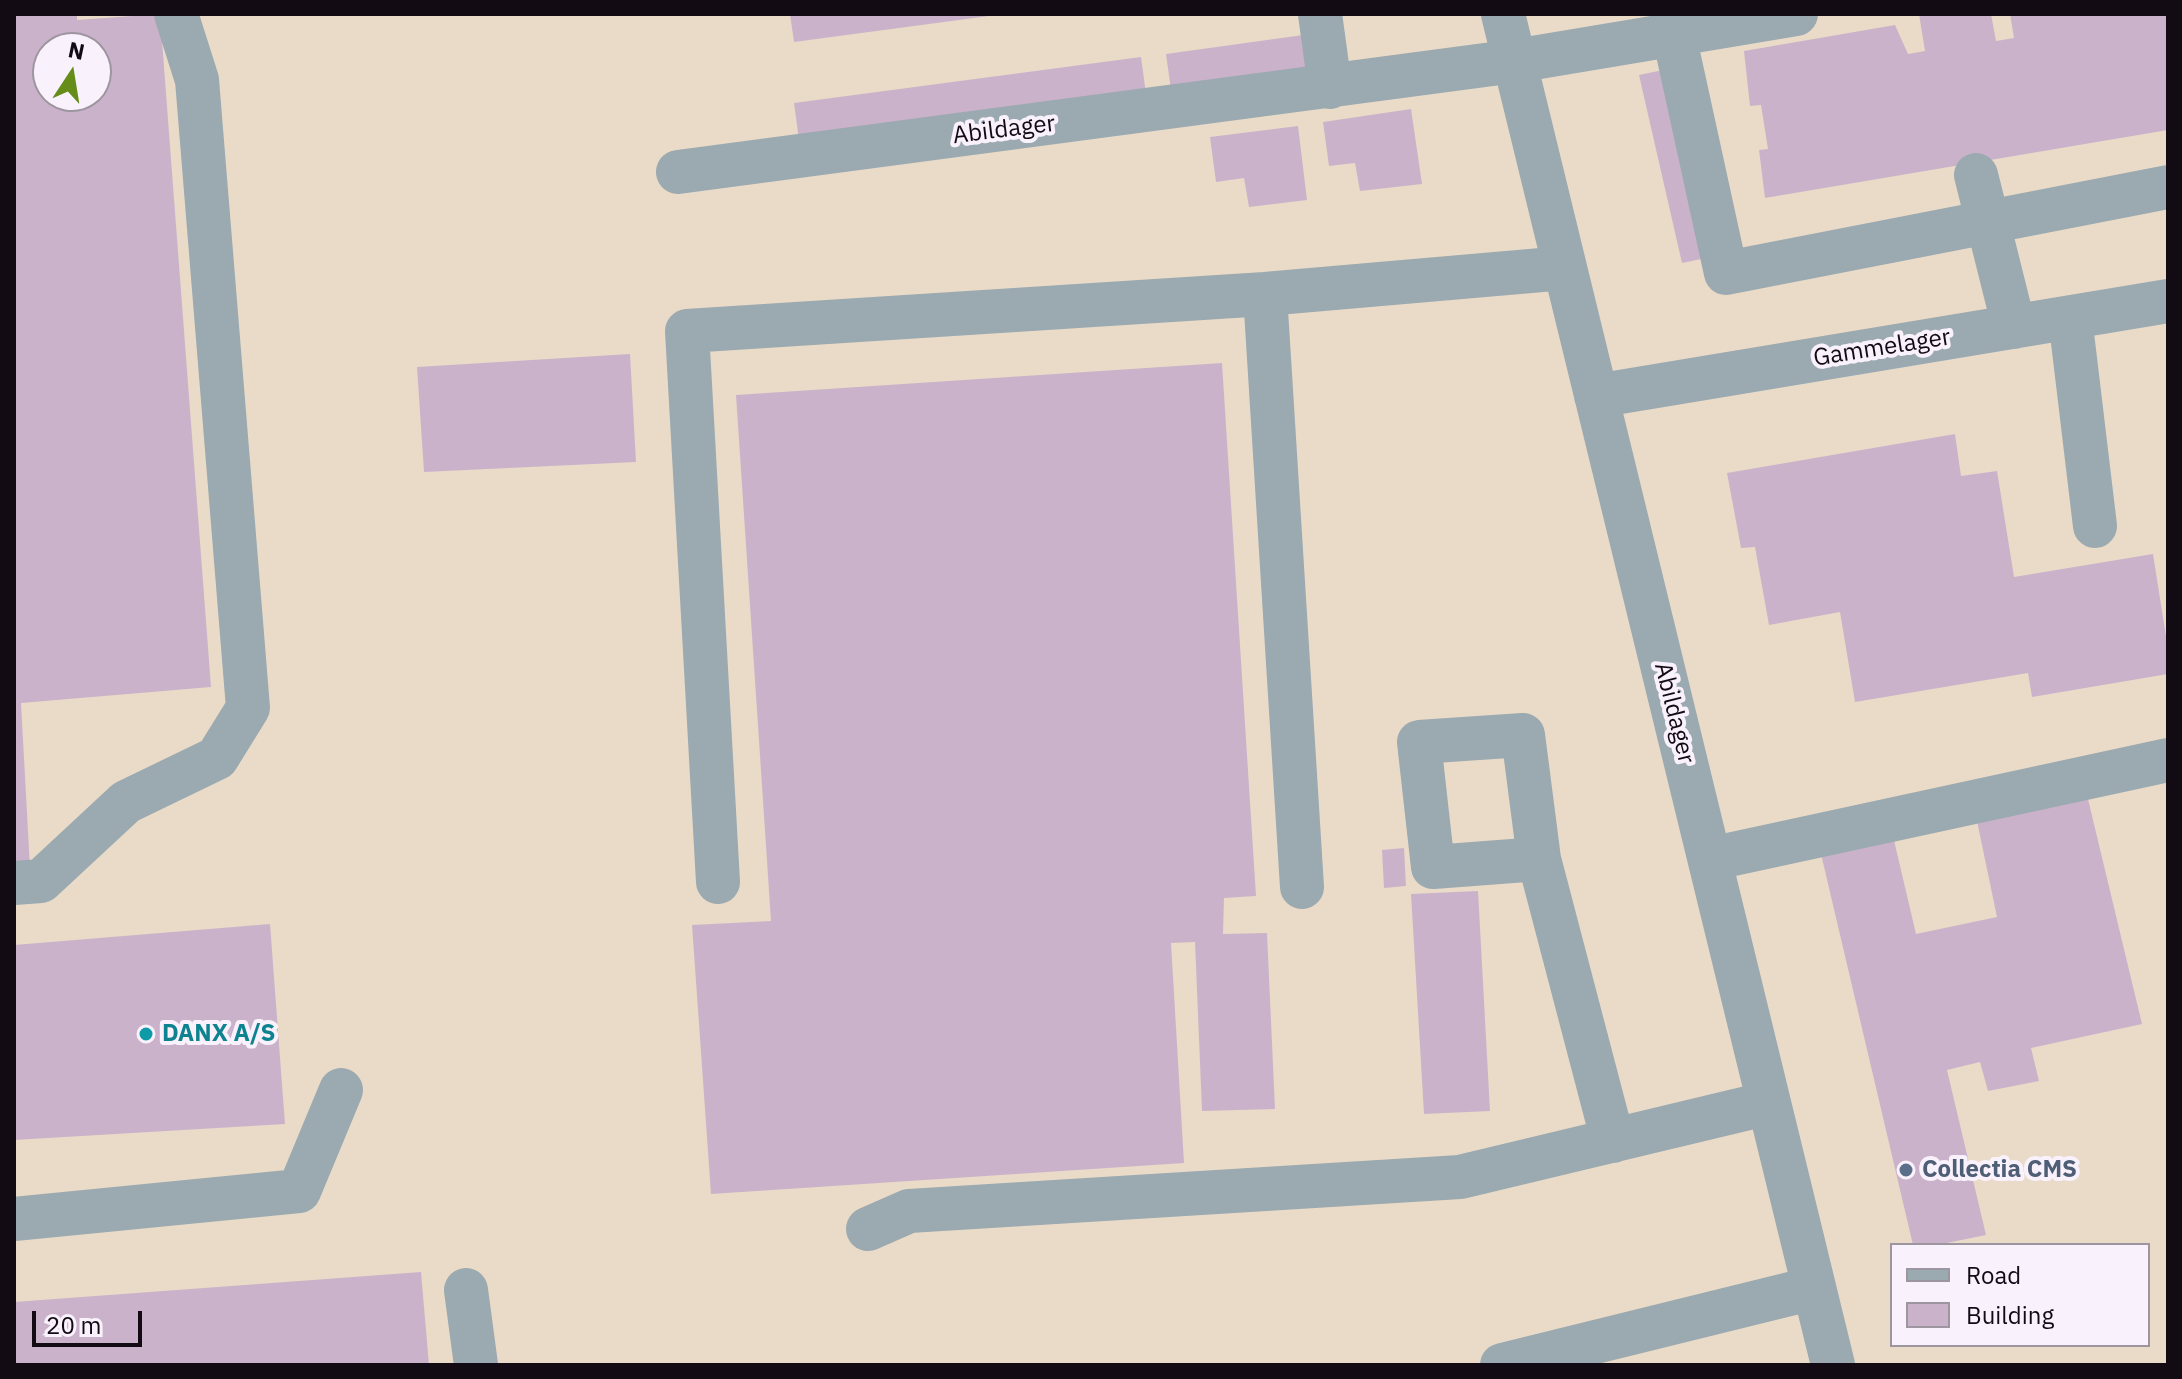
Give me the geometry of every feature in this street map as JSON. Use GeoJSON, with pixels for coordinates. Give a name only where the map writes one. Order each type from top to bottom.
{"type":"FeatureCollection","features":[{"type":"Feature","properties":{"kind":"street"},"geometry":{"type":"LineString","coordinates":[[14,883],[41,881],[126,802],[217,758],[248,708],[197,80],[176,14]]}},
{"type":"Feature","properties":{"kind":"street"},"geometry":{"type":"LineString","coordinates":[[1320,14],[1330,87]]}},
{"type":"Feature","properties":{"kind":"street","name":"Abildager"},"geometry":{"type":"LineString","coordinates":[[1503,14],[1833,1365]]}},
{"type":"Feature","properties":{"kind":"street"},"geometry":{"type":"LineString","coordinates":[[1515,61],[1796,14]]}},
{"type":"Feature","properties":{"kind":"street"},"geometry":{"type":"LineString","coordinates":[[1674,35],[1726,273],[2168,187]]}},
{"type":"Feature","properties":{"kind":"street","name":"Abildager"},"geometry":{"type":"LineString","coordinates":[[678,172],[1515,61]]}},
{"type":"Feature","properties":{"kind":"street"},"geometry":{"type":"LineString","coordinates":[[1976,175],[2014,327]]}},
{"type":"Feature","properties":{"kind":"street"},"geometry":{"type":"LineString","coordinates":[[718,882],[687,331],[1265,294],[1565,268]]}},
{"type":"Feature","properties":{"kind":"street"},"geometry":{"type":"LineString","coordinates":[[1265,294],[1302,887]]}},
{"type":"Feature","properties":{"kind":"street","name":"Gammelager"},"geometry":{"type":"LineString","coordinates":[[1596,396],[2168,301]]}},
{"type":"Feature","properties":{"kind":"street"},"geometry":{"type":"LineString","coordinates":[[2070,317],[2095,526]]}},
{"type":"Feature","properties":{"kind":"street"},"geometry":{"type":"LineString","coordinates":[[1710,859],[2168,760]]}},
{"type":"Feature","properties":{"kind":"street"},"geometry":{"type":"LineString","coordinates":[[1539,859],[1613,1141]]}},
{"type":"Feature","properties":{"kind":"street"},"geometry":{"type":"LineString","coordinates":[[14,1219],[299,1191],[341,1090]]}},
{"type":"Feature","properties":{"kind":"street"},"geometry":{"type":"LineString","coordinates":[[868,1229],[909,1211],[1460,1177],[1769,1103]]}},
{"type":"Feature","properties":{"kind":"street"},"geometry":{"type":"LineString","coordinates":[[1502,1365],[1582,1356],[1814,1288]]}},
{"type":"Feature","properties":{"kind":"street"},"geometry":{"type":"LineString","coordinates":[[466,1290],[476,1365]]}},
{"type":"Feature","properties":{"kind":"shaded area"},"geometry":{"type":"Polygon","coordinates":[[[14,14],[2168,14],[2168,1365],[14,1365],[14,14]]]}},
{"type":"Feature","properties":{"kind":"building"},"geometry":{"type":"Polygon","coordinates":[[[14,14],[77,14],[77,20],[160,14],[211,687],[21,703],[30,868],[14,869],[14,14]]]}},
{"type":"Feature","properties":{"kind":"building"},"geometry":{"type":"Polygon","coordinates":[[[790,14],[989,14],[989,16],[794,42],[790,14]]]}},
{"type":"Feature","properties":{"kind":"building"},"geometry":{"type":"Polygon","coordinates":[[[1919,14],[1991,14],[1996,41],[2014,38],[2010,14],[2168,14],[2168,130],[1765,198],[1759,150],[1768,149],[1761,105],[1750,106],[1744,51],[1895,25],[1908,54],[1925,51],[1919,14]]]}},
{"type":"Feature","properties":{"kind":"building"},"geometry":{"type":"Polygon","coordinates":[[[1303,35],[1308,71],[1171,90],[1166,54],[1303,35]]]}},
{"type":"Feature","properties":{"kind":"building"},"geometry":{"type":"Polygon","coordinates":[[[1141,57],[1146,94],[799,140],[794,103],[1141,57]]]}},
{"type":"Feature","properties":{"kind":"building"},"geometry":{"type":"Polygon","coordinates":[[[1668,69],[1711,257],[1682,263],[1639,75],[1668,69]]]}},
{"type":"Feature","properties":{"kind":"building"},"geometry":{"type":"Polygon","coordinates":[[[1411,109],[1422,184],[1360,191],[1355,163],[1329,166],[1323,122],[1411,109]]]}},
{"type":"Feature","properties":{"kind":"building"},"geometry":{"type":"Polygon","coordinates":[[[1298,126],[1307,200],[1249,207],[1244,178],[1216,182],[1210,137],[1298,126]]]}},
{"type":"Feature","properties":{"kind":"building"},"geometry":{"type":"Polygon","coordinates":[[[630,354],[636,462],[424,472],[417,367],[630,354]]]}},
{"type":"Feature","properties":{"kind":"building"},"geometry":{"type":"Polygon","coordinates":[[[1222,363],[1256,896],[1224,898],[1223,934],[1267,933],[1275,1109],[1202,1111],[1195,942],[1171,943],[1184,1163],[711,1194],[692,925],[771,921],[736,395],[1222,363]]]}},
{"type":"Feature","properties":{"kind":"building"},"geometry":{"type":"Polygon","coordinates":[[[1955,434],[1961,476],[1997,471],[2014,577],[2153,554],[2168,649],[2168,674],[2032,697],[2028,673],[1855,702],[1840,612],[1769,625],[1755,547],[1741,548],[1727,473],[1955,434]]]}},
{"type":"Feature","properties":{"kind":"building"},"geometry":{"type":"Polygon","coordinates":[[[2087,795],[2142,1024],[2031,1048],[2039,1081],[1988,1091],[1980,1062],[1947,1070],[1986,1235],[1947,1243],[1913,1243],[1821,854],[1893,836],[1916,934],[1997,917],[1977,821],[2087,795]]]}},
{"type":"Feature","properties":{"kind":"building"},"geometry":{"type":"Polygon","coordinates":[[[1404,848],[1406,886],[1384,888],[1382,850],[1404,848]]]}},
{"type":"Feature","properties":{"kind":"building"},"geometry":{"type":"Polygon","coordinates":[[[1478,891],[1490,1111],[1424,1114],[1411,894],[1478,891]]]}},
{"type":"Feature","properties":{"kind":"building","name":"DANX A/S"},"geometry":{"type":"Polygon","coordinates":[[[270,924],[285,1124],[14,1140],[14,945],[270,924]]]}},
{"type":"Feature","properties":{"kind":"building"},"geometry":{"type":"Polygon","coordinates":[[[421,1272],[429,1365],[14,1365],[14,1302],[421,1272]]]}},
{"type":"Feature","properties":{"kind":"place","name":"DANX A/S"},"geometry":{"type":"Point","coordinates":[146,1034]}},
{"type":"Feature","properties":{"kind":"place","name":"Collectia CMS"},"geometry":{"type":"Point","coordinates":[1906,1170]}}]}
